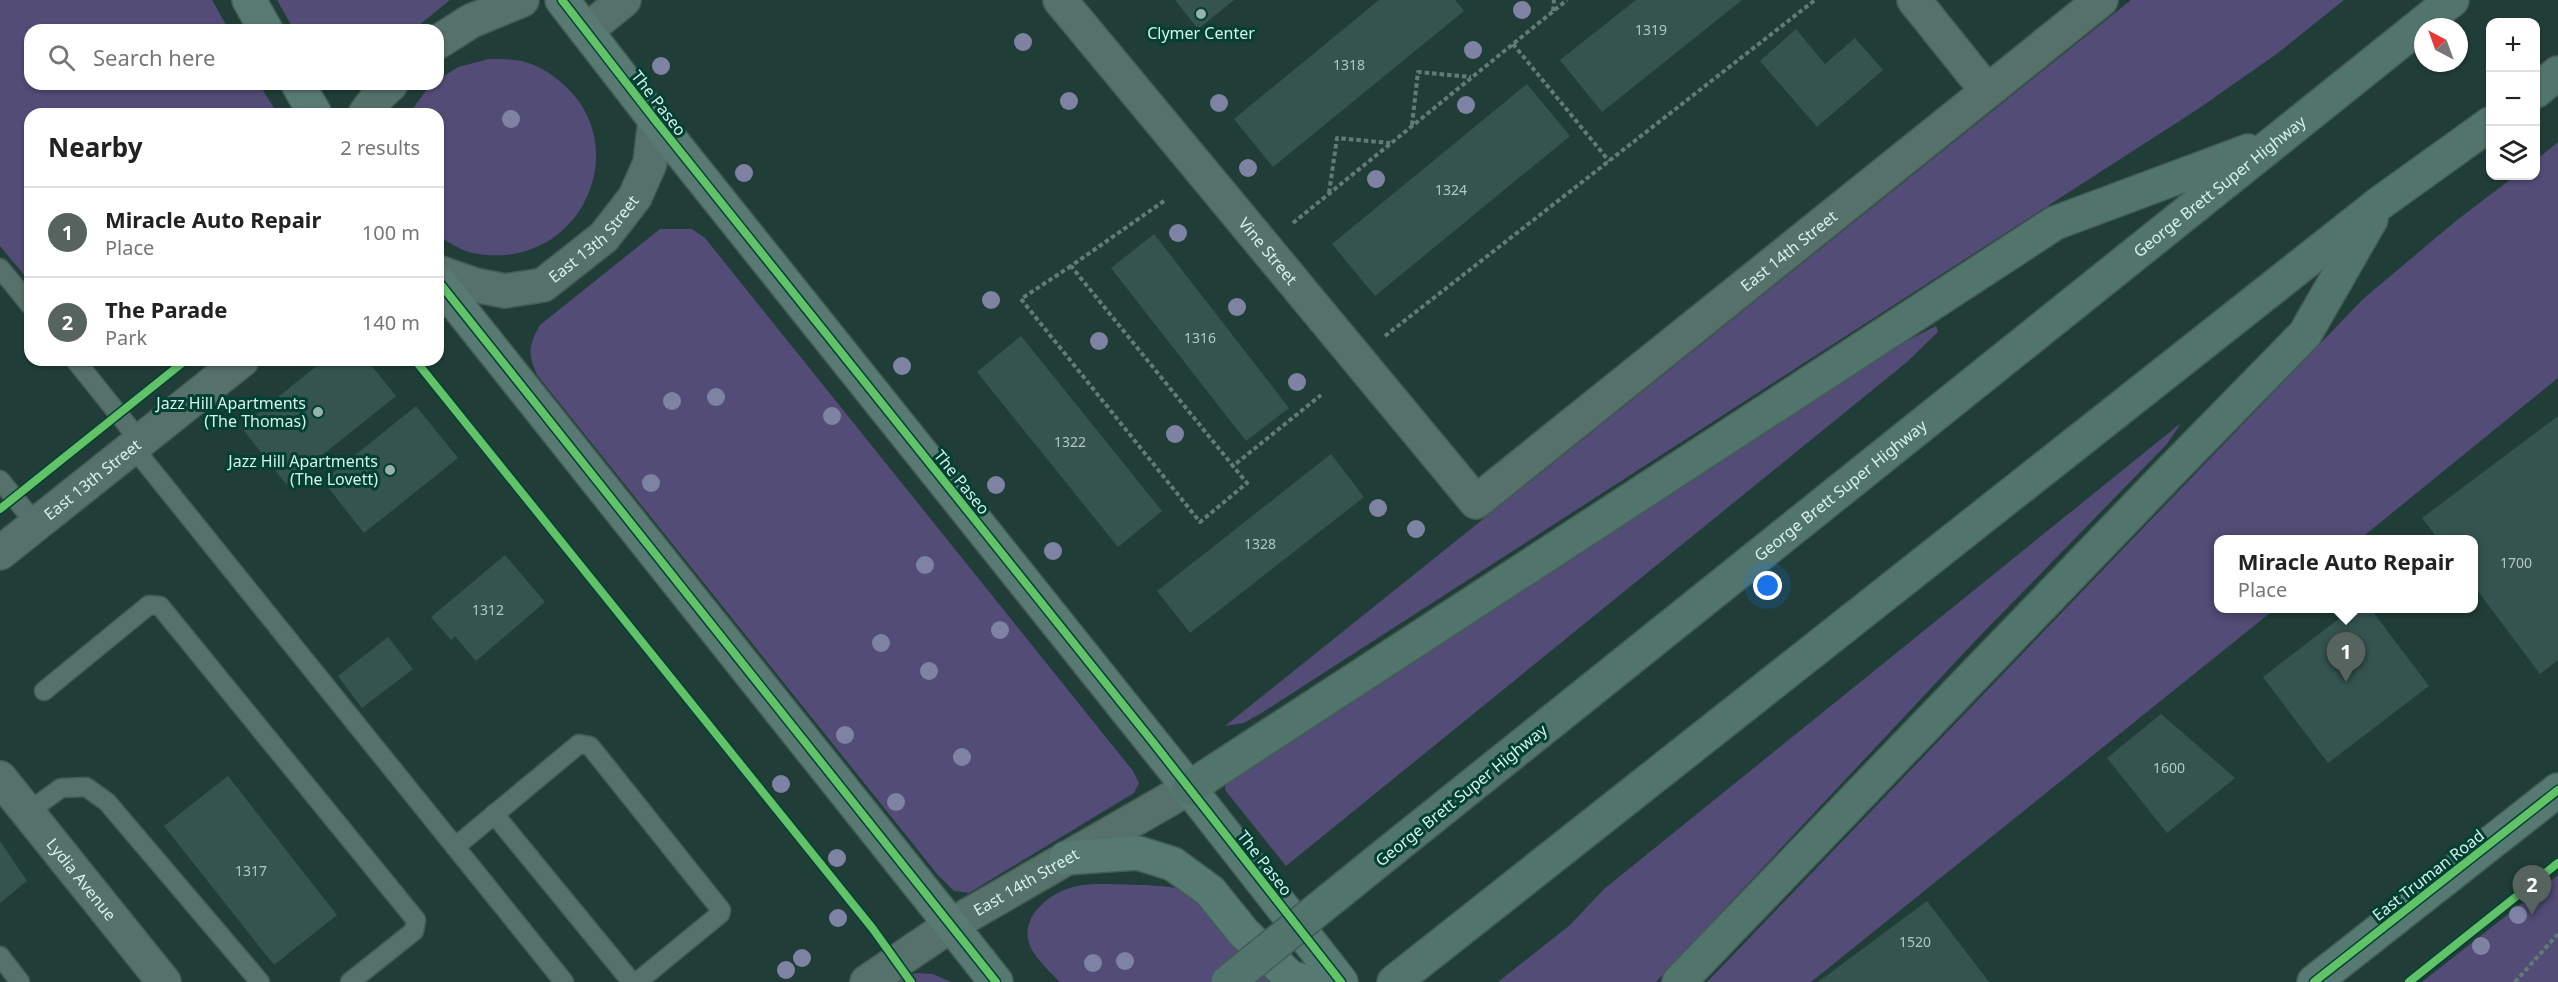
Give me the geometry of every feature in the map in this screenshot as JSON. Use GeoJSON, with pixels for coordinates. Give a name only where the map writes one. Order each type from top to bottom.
{"type":"FeatureCollection","features":[{"type":"Feature","properties":{"kind":"highway","name":"George Brett Super Highway"},"geometry":{"type":"LineString","coordinates":[[1228,982],[2448,3]]}},
{"type":"Feature","properties":{"kind":"highway"},"geometry":{"type":"LineString","coordinates":[[2540,87],[2558,73]]}},
{"type":"Feature","properties":{"kind":"highway"},"geometry":{"type":"LineString","coordinates":[[1394,982],[2380,204],[2487,126]]}},
{"type":"Feature","properties":{"kind":"highway"},"geometry":{"type":"LineString","coordinates":[[1189,788],[2055,223],[2275,141]]}},
{"type":"Feature","properties":{"kind":"highway"},"geometry":{"type":"LineString","coordinates":[[1679,982],[2305,334],[2380,204]]}},
{"type":"Feature","properties":{"kind":"main road"},"geometry":{"type":"LineString","coordinates":[[249,0],[263,24]]}},
{"type":"Feature","properties":{"kind":"main road","name":"The Paseo"},"geometry":{"type":"LineString","coordinates":[[562,0],[1341,982]]}},
{"type":"Feature","properties":{"kind":"main road"},"geometry":{"type":"LineString","coordinates":[[301,90],[312,108]]}},
{"type":"Feature","properties":{"kind":"main road"},"geometry":{"type":"LineString","coordinates":[[444,289],[996,982]]}},
{"type":"Feature","properties":{"kind":"main road","name":"East Truman Road"},"geometry":{"type":"LineString","coordinates":[[2314,982],[2558,790]]}},
{"type":"Feature","properties":{"kind":"main road"},"geometry":{"type":"LineString","coordinates":[[1066,858],[1138,853],[1173,864],[1210,891],[1244,933],[1290,977],[1306,982]]}},
{"type":"Feature","properties":{"kind":"street"},"geometry":{"type":"LineString","coordinates":[[444,38],[471,21],[522,0]]}},
{"type":"Feature","properties":{"kind":"street"},"geometry":{"type":"LineString","coordinates":[[586,31],[624,0]]}},
{"type":"Feature","properties":{"kind":"street","name":"Vine Street"},"geometry":{"type":"LineString","coordinates":[[1060,0],[1476,502]]}},
{"type":"Feature","properties":{"kind":"street"},"geometry":{"type":"LineString","coordinates":[[1914,0],[1987,91]]}},
{"type":"Feature","properties":{"kind":"street","name":"East 14th Street"},"geometry":{"type":"LineString","coordinates":[[1476,502],[2101,0]]}},
{"type":"Feature","properties":{"kind":"street"},"geometry":{"type":"LineString","coordinates":[[369,108],[384,90]]}},
{"type":"Feature","properties":{"kind":"street","name":"East 13th Street"},"geometry":{"type":"LineString","coordinates":[[444,274],[475,285],[505,291],[543,285],[604,237],[635,197],[650,163],[655,120]]}},
{"type":"Feature","properties":{"kind":"street","name":"East 13th Street"},"geometry":{"type":"LineString","coordinates":[[0,553],[234,366]]}},
{"type":"Feature","properties":{"kind":"street","name":"Lydia Avenue"},"geometry":{"type":"LineString","coordinates":[[0,778],[164,982]]}},
{"type":"Feature","properties":{"kind":"street","name":"East 14th Street"},"geometry":{"type":"LineString","coordinates":[[867,982],[951,926],[1189,788]]}},
{"type":"Feature","properties":{"kind":"lane"},"geometry":{"type":"LineString","coordinates":[[0,268],[24,298]]}},
{"type":"Feature","properties":{"kind":"lane"},"geometry":{"type":"LineString","coordinates":[[79,366],[136,444],[564,982]]}},
{"type":"Feature","properties":{"kind":"lane"},"geometry":{"type":"LineString","coordinates":[[0,480],[36,524]]}},
{"type":"Feature","properties":{"kind":"lane"},"geometry":{"type":"LineString","coordinates":[[44,691],[149,605],[160,606],[416,920],[414,931],[350,982]]}},
{"type":"Feature","properties":{"kind":"lane"},"geometry":{"type":"LineString","coordinates":[[455,847],[494,814],[579,744],[590,746],[721,910],[720,914],[636,982],[630,980],[494,814]]}},
{"type":"Feature","properties":{"kind":"lane"},"geometry":{"type":"LineString","coordinates":[[28,812],[61,788],[86,787],[107,802],[260,982]]}},
{"type":"Feature","properties":{"kind":"lane"},"geometry":{"type":"LineString","coordinates":[[0,956],[20,982]]}},
{"type":"Feature","properties":{"kind":"path"},"geometry":{"type":"LineString","coordinates":[[1553,11],[1554,0]]}},
{"type":"Feature","properties":{"kind":"path"},"geometry":{"type":"LineString","coordinates":[[1289,227],[1567,0]]}},
{"type":"Feature","properties":{"kind":"path"},"geometry":{"type":"LineString","coordinates":[[1382,339],[1815,0]]}},
{"type":"Feature","properties":{"kind":"path"},"geometry":{"type":"LineString","coordinates":[[1513,44],[1610,161]]}},
{"type":"Feature","properties":{"kind":"path"},"geometry":{"type":"LineString","coordinates":[[1412,126],[1418,72],[1472,77]]}},
{"type":"Feature","properties":{"kind":"path"},"geometry":{"type":"LineString","coordinates":[[1329,194],[1337,138],[1392,143]]}},
{"type":"Feature","properties":{"kind":"path"},"geometry":{"type":"LineString","coordinates":[[1071,266],[1247,483],[1200,522],[1021,299],[1164,201]]}},
{"type":"Feature","properties":{"kind":"path"},"geometry":{"type":"LineString","coordinates":[[1233,466],[1321,395]]}},
{"type":"Feature","properties":{"kind":"path"},"geometry":{"type":"LineString","coordinates":[[2515,982],[2558,934]]}},
{"type":"Feature","properties":{"kind":"shaded area"},"geometry":{"type":"Polygon","coordinates":[[[0,0],[212,0],[226,24],[24,24],[24,90],[263,90],[274,108],[24,108],[24,275],[0,246],[0,0]]]}},
{"type":"Feature","properties":{"kind":"shaded area"},"geometry":{"type":"Polygon","coordinates":[[[277,0],[450,0],[420,24],[291,24],[277,0]]]}},
{"type":"Feature","properties":{"kind":"shaded area"},"geometry":{"type":"Polygon","coordinates":[[[2131,0],[2344,0],[2278,53],[2198,109],[1263,712],[1244,723],[1225,726],[2131,0]]]}},
{"type":"Feature","properties":{"kind":"shaded area"},"geometry":{"type":"Polygon","coordinates":[[[489,59],[527,62],[564,85],[583,108],[594,134],[596,162],[590,188],[578,213],[560,233],[535,248],[506,255],[487,255],[468,252],[444,239],[444,108],[413,108],[426,90],[444,90],[444,76],[458,67],[489,59]]]}},
{"type":"Feature","properties":{"kind":"shaded area"},"geometry":{"type":"Polygon","coordinates":[[[2558,142],[2558,378],[2365,535],[2214,535],[2214,613],[2270,613],[1811,982],[1707,982],[2363,299],[2457,220],[2510,180],[2540,180],[2540,157],[2558,142]]]}},
{"type":"Feature","properties":{"kind":"shaded area"},"geometry":{"type":"Polygon","coordinates":[[[660,229],[692,229],[705,238],[1133,771],[1139,783],[1134,793],[969,893],[954,891],[937,874],[537,375],[532,361],[531,344],[540,325],[660,229]]]}},
{"type":"Feature","properties":{"kind":"shaded area"},"geometry":{"type":"Polygon","coordinates":[[[1936,326],[1938,332],[1907,362],[1286,866],[1225,790],[1226,782],[1306,727],[1895,347],[1936,326]]]}},
{"type":"Feature","properties":{"kind":"shaded area"},"geometry":{"type":"Polygon","coordinates":[[[2181,423],[2167,444],[1976,640],[1656,982],[1498,982],[1570,925],[1604,889],[2181,423]]]}},
{"type":"Feature","properties":{"kind":"shaded area"},"geometry":{"type":"Polygon","coordinates":[[[2558,875],[2558,982],[2422,982],[2558,875]]]}},
{"type":"Feature","properties":{"kind":"shaded area"},"geometry":{"type":"Polygon","coordinates":[[[1084,885],[1146,885],[1179,889],[1204,904],[1228,929],[1269,982],[1060,982],[1042,964],[1031,948],[1027,933],[1029,923],[1040,906],[1058,893],[1084,885]]]}},
{"type":"Feature","properties":{"kind":"shaded area"},"geometry":{"type":"Polygon","coordinates":[[[915,973],[933,974],[951,982],[898,982],[915,973]]]}},
{"type":"Feature","properties":{"kind":"building","name":"Clymer Center"},"geometry":{"type":"Polygon","coordinates":[[[1175,0],[1234,0],[1198,29],[1175,0]]]}},
{"type":"Feature","properties":{"kind":"building"},"geometry":{"type":"Polygon","coordinates":[[[1379,0],[1455,0],[1464,11],[1273,167],[1234,119],[1379,0]]]}},
{"type":"Feature","properties":{"kind":"building"},"geometry":{"type":"Polygon","coordinates":[[[1636,0],[1742,0],[1602,112],[1560,60],[1636,0]]]}},
{"type":"Feature","properties":{"kind":"building"},"geometry":{"type":"Polygon","coordinates":[[[1796,29],[1825,64],[1855,38],[1883,70],[1817,127],[1760,61],[1796,29]]]}},
{"type":"Feature","properties":{"kind":"building"},"geometry":{"type":"Polygon","coordinates":[[[1527,84],[1570,136],[1375,296],[1332,244],[1527,84]]]}},
{"type":"Feature","properties":{"kind":"building"},"geometry":{"type":"Polygon","coordinates":[[[1154,234],[1289,408],[1246,441],[1111,268],[1154,234]]]}},
{"type":"Feature","properties":{"kind":"building"},"geometry":{"type":"Polygon","coordinates":[[[1021,336],[1162,511],[1118,547],[977,372],[1021,336]]]}},
{"type":"Feature","properties":{"kind":"building","name":"Jazz Hill Apartments (The Thomas)"},"geometry":{"type":"Polygon","coordinates":[[[317,366],[372,366],[396,396],[286,484],[241,427],[317,366]]]}},
{"type":"Feature","properties":{"kind":"building","name":"Jazz Hill Apartments (The Lovett)"},"geometry":{"type":"Polygon","coordinates":[[[416,406],[458,458],[364,533],[323,481],[416,406]]]}},
{"type":"Feature","properties":{"kind":"building"},"geometry":{"type":"Polygon","coordinates":[[[2558,416],[2558,660],[2540,674],[2478,591],[2478,535],[2435,535],[2422,518],[2558,416]]]}},
{"type":"Feature","properties":{"kind":"building"},"geometry":{"type":"Polygon","coordinates":[[[1331,454],[1364,497],[1190,633],[1157,591],[1331,454]]]}},
{"type":"Feature","properties":{"kind":"building"},"geometry":{"type":"Polygon","coordinates":[[[505,555],[545,602],[476,661],[455,636],[451,640],[431,617],[505,555]]]}},
{"type":"Feature","properties":{"kind":"building"},"geometry":{"type":"Polygon","coordinates":[[[2346,613],[2374,613],[2429,686],[2328,763],[2263,677],[2346,613]]]}},
{"type":"Feature","properties":{"kind":"building"},"geometry":{"type":"Polygon","coordinates":[[[388,637],[413,669],[362,708],[338,676],[388,637]]]}},
{"type":"Feature","properties":{"kind":"building"},"geometry":{"type":"Polygon","coordinates":[[[2161,714],[2235,778],[2167,833],[2107,758],[2161,714]]]}},
{"type":"Feature","properties":{"kind":"building"},"geometry":{"type":"Polygon","coordinates":[[[228,776],[337,915],[274,965],[164,826],[228,776]]]}},
{"type":"Feature","properties":{"kind":"building"},"geometry":{"type":"Polygon","coordinates":[[[0,841],[27,881],[0,903],[0,841]]]}},
{"type":"Feature","properties":{"kind":"building"},"geometry":{"type":"Polygon","coordinates":[[[1927,901],[1989,982],[1818,982],[1927,901]]]}},
{"type":"Feature","properties":{"kind":"cycle path"},"geometry":{"type":"LineString","coordinates":[[562,0],[1341,982]]}},
{"type":"Feature","properties":{"kind":"cycle path"},"geometry":{"type":"LineString","coordinates":[[444,289],[996,982]]}},
{"type":"Feature","properties":{"kind":"cycle path"},"geometry":{"type":"LineString","coordinates":[[0,509],[179,366]]}},
{"type":"Feature","properties":{"kind":"cycle path"},"geometry":{"type":"LineString","coordinates":[[420,366],[873,929],[911,982]]}},
{"type":"Feature","properties":{"kind":"cycle path"},"geometry":{"type":"LineString","coordinates":[[2314,982],[2558,790]]}},
{"type":"Feature","properties":{"kind":"cycle path"},"geometry":{"type":"LineString","coordinates":[[2409,982],[2558,863]]}},
{"type":"Feature","properties":{"kind":"place","name":"Clymer Center"},"geometry":{"type":"Point","coordinates":[1201,14]}},
{"type":"Feature","properties":{"kind":"place","name":"Jazz Hill Apartments (The Thomas)"},"geometry":{"type":"Point","coordinates":[318,412]}},
{"type":"Feature","properties":{"kind":"place","name":"Jazz Hill Apartments (The Lovett)"},"geometry":{"type":"Point","coordinates":[390,470]}},
{"type":"Feature","properties":{"kind":"place","name":"Miracle Auto Repair"},"geometry":{"type":"Point","coordinates":[2346,682]}},
{"type":"Feature","properties":{"kind":"place","name":"The Parade"},"geometry":{"type":"Point","coordinates":[2532,915]}}]}
